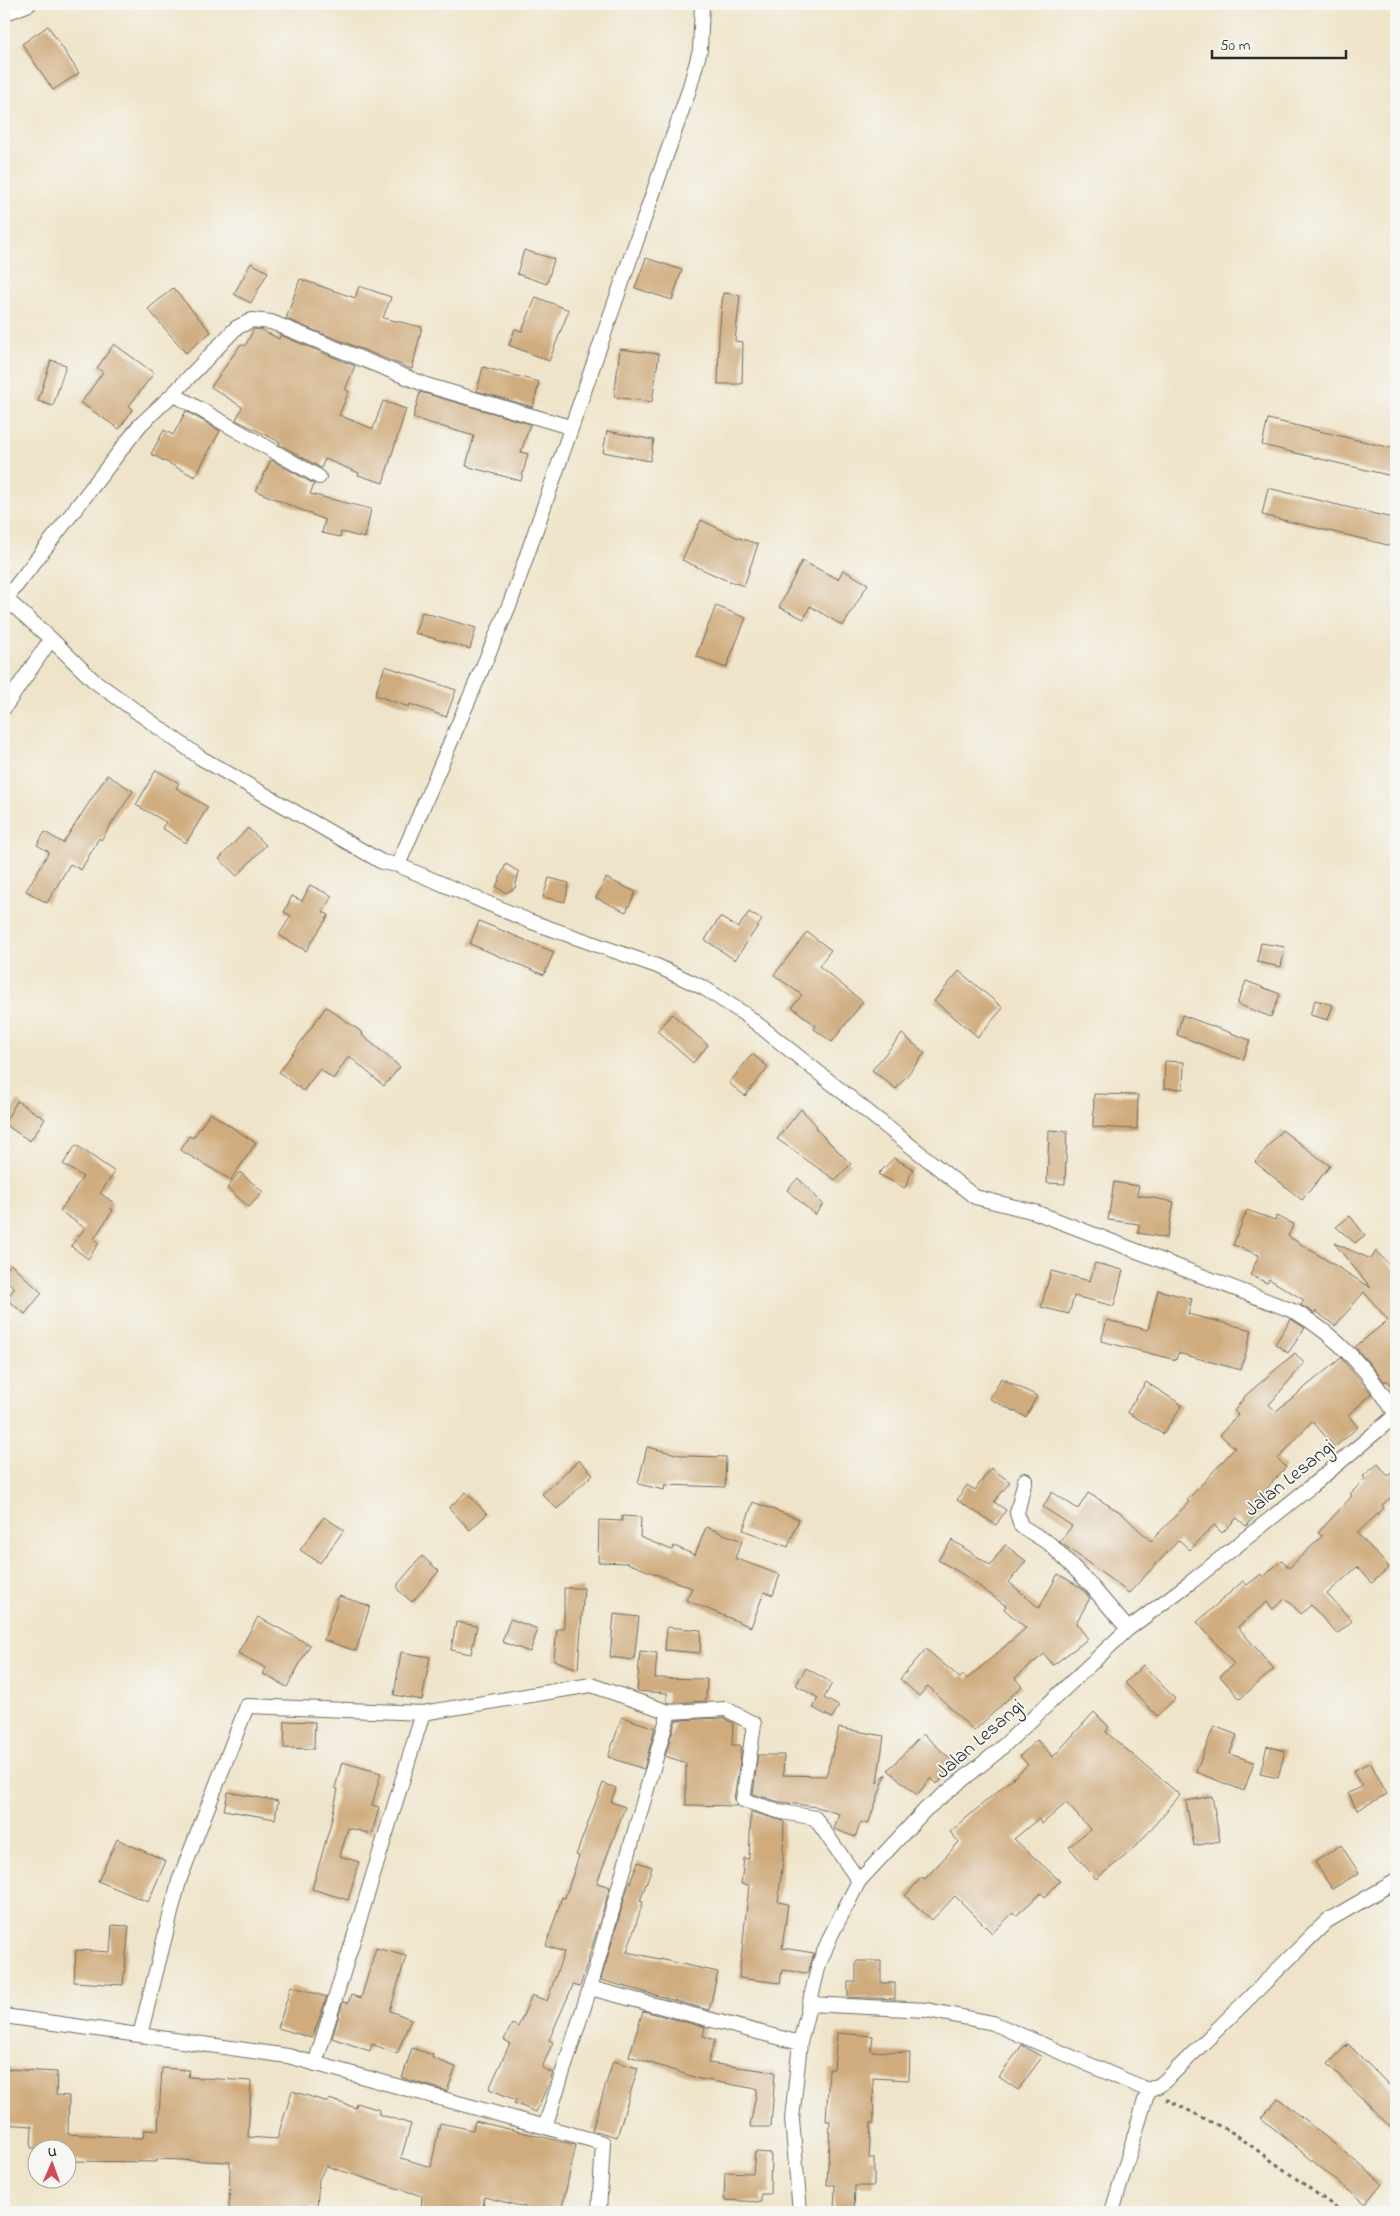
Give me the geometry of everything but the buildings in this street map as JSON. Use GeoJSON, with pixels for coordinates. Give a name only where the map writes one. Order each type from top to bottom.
{"type":"FeatureCollection","features":[{"type":"Feature","properties":{"kind":"street"},"geometry":{"type":"LineString","coordinates":[[4,14],[29,4]]}},
{"type":"Feature","properties":{"kind":"street"},"geometry":{"type":"LineString","coordinates":[[398,865],[511,601],[570,427],[689,90],[700,50],[702,4]]}},
{"type":"Feature","properties":{"kind":"street"},"geometry":{"type":"LineString","coordinates":[[570,427],[426,384],[271,322],[252,320],[236,328],[173,394],[140,425],[5,598],[93,680],[201,758],[382,862],[398,865],[529,921],[657,966],[704,988],[746,1015],[975,1196],[1035,1212],[1296,1312],[1318,1325],[1337,1342],[1383,1392],[1396,1415]]}},
{"type":"Feature","properties":{"kind":"street"},"geometry":{"type":"LineString","coordinates":[[173,394],[319,477]]}},
{"type":"Feature","properties":{"kind":"street"},"geometry":{"type":"LineString","coordinates":[[4,708],[51,639]]}},
{"type":"Feature","properties":{"kind":"street","name":"Jalan Lesangi"},"geometry":{"type":"LineString","coordinates":[[800,2212],[792,2118],[800,2043],[822,1957],[859,1881],[926,1809],[997,1752],[1128,1629],[1295,1500],[1396,1415]]}},
{"type":"Feature","properties":{"kind":"street"},"geometry":{"type":"LineString","coordinates":[[1025,1480],[1017,1513],[1021,1526],[1050,1544],[1088,1582],[1128,1629]]}},
{"type":"Feature","properties":{"kind":"street"},"geometry":{"type":"LineString","coordinates":[[140,2035],[179,1881],[247,1706],[423,1713],[591,1685],[669,1712],[726,1709],[754,1724],[743,1800],[778,1811],[815,1818],[859,1881]]}},
{"type":"Feature","properties":{"kind":"street"},"geometry":{"type":"LineString","coordinates":[[545,2127],[590,1988],[669,1712]]}},
{"type":"Feature","properties":{"kind":"street"},"geometry":{"type":"LineString","coordinates":[[316,2064],[423,1713]]}},
{"type":"Feature","properties":{"kind":"street"},"geometry":{"type":"LineString","coordinates":[[809,2004],[927,2010],[993,2024],[1148,2090],[1160,2085],[1169,2077],[1327,1921],[1396,1881]]}},
{"type":"Feature","properties":{"kind":"street"},"geometry":{"type":"LineString","coordinates":[[590,1988],[800,2043]]}},
{"type":"Feature","properties":{"kind":"street"},"geometry":{"type":"LineString","coordinates":[[4,2016],[288,2056],[603,2143],[599,2212]]}},
{"type":"Feature","properties":{"kind":"street"},"geometry":{"type":"LineString","coordinates":[[1112,2212],[1148,2090]]}},
{"type":"Feature","properties":{"kind":"path"},"geometry":{"type":"LineString","coordinates":[[1148,2090],[1235,2134],[1342,2212]]}}]}
